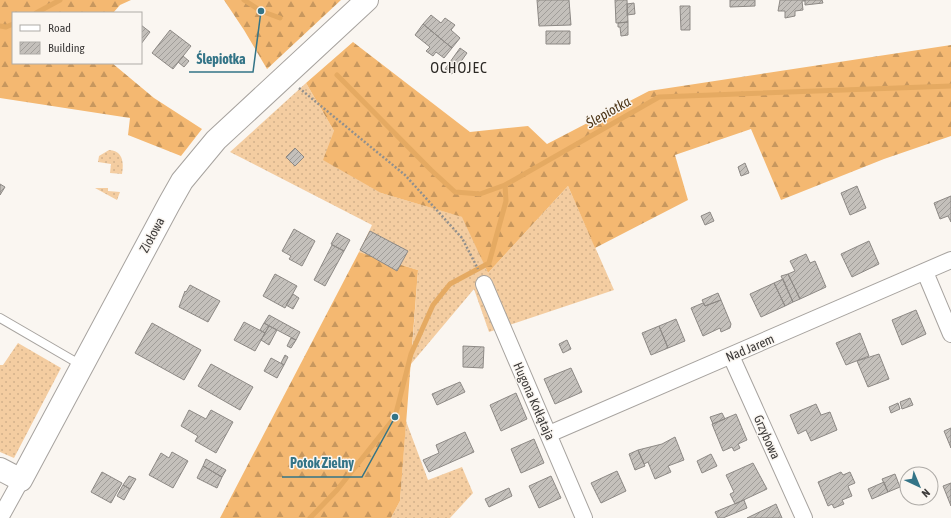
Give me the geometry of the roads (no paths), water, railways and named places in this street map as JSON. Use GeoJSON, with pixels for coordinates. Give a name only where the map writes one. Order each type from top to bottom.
{"type":"FeatureCollection","features":[{"type":"Feature","properties":{"kind":"street","name":"Ziołowa"},"geometry":{"type":"LineString","coordinates":[[0,518],[182,181],[216,140],[367,0]]}},
{"type":"Feature","properties":{"kind":"street","name":"Nad Jarem"},"geometry":{"type":"LineString","coordinates":[[549,434],[951,260]]}},
{"type":"Feature","properties":{"kind":"street"},"geometry":{"type":"LineString","coordinates":[[925,272],[951,334]]}},
{"type":"Feature","properties":{"kind":"street","name":"Hugona Kołłątaja"},"geometry":{"type":"LineString","coordinates":[[481,278],[584,518]]}},
{"type":"Feature","properties":{"kind":"street","name":"Grzybowa"},"geometry":{"type":"LineString","coordinates":[[731,356],[804,518]]}},
{"type":"Feature","properties":{"kind":"street"},"geometry":{"type":"LineString","coordinates":[[0,469],[21,480]]}},
{"type":"Feature","properties":{"kind":"lane"},"geometry":{"type":"LineString","coordinates":[[0,318],[82,365]]}},
{"type":"Feature","properties":{"kind":"waterway","name":"Ślepiotka"},"geometry":{"type":"LineString","coordinates":[[38,12],[60,0]]}},
{"type":"Feature","properties":{"kind":"waterway","name":"Ślepiotka"},"geometry":{"type":"LineString","coordinates":[[244,0],[261,11],[280,18]]}},
{"type":"Feature","properties":{"kind":"waterway","name":"Ślepiotka"},"geometry":{"type":"LineString","coordinates":[[0,26],[6,27],[12,24]]}},
{"type":"Feature","properties":{"kind":"waterway","name":"Ślepiotka"},"geometry":{"type":"LineString","coordinates":[[337,75],[431,170],[455,192],[480,194],[505,185],[659,97],[951,86]]}},
{"type":"Feature","properties":{"kind":"waterway"},"geometry":{"type":"LineString","coordinates":[[310,518],[337,490],[395,417],[411,354],[433,305],[450,284],[489,263],[506,201],[505,185]]}},
{"type":"Feature","properties":{"kind":"place","name":"Ślepiotka"},"geometry":{"type":"Point","coordinates":[261,11]}},
{"type":"Feature","properties":{"kind":"place","name":"Potok Zielny"},"geometry":{"type":"Point","coordinates":[395,417]}},
{"type":"Feature","properties":{"kind":"district","name":"OCHOJEC"},"geometry":{"type":"Point","coordinates":[459,67]}}]}
